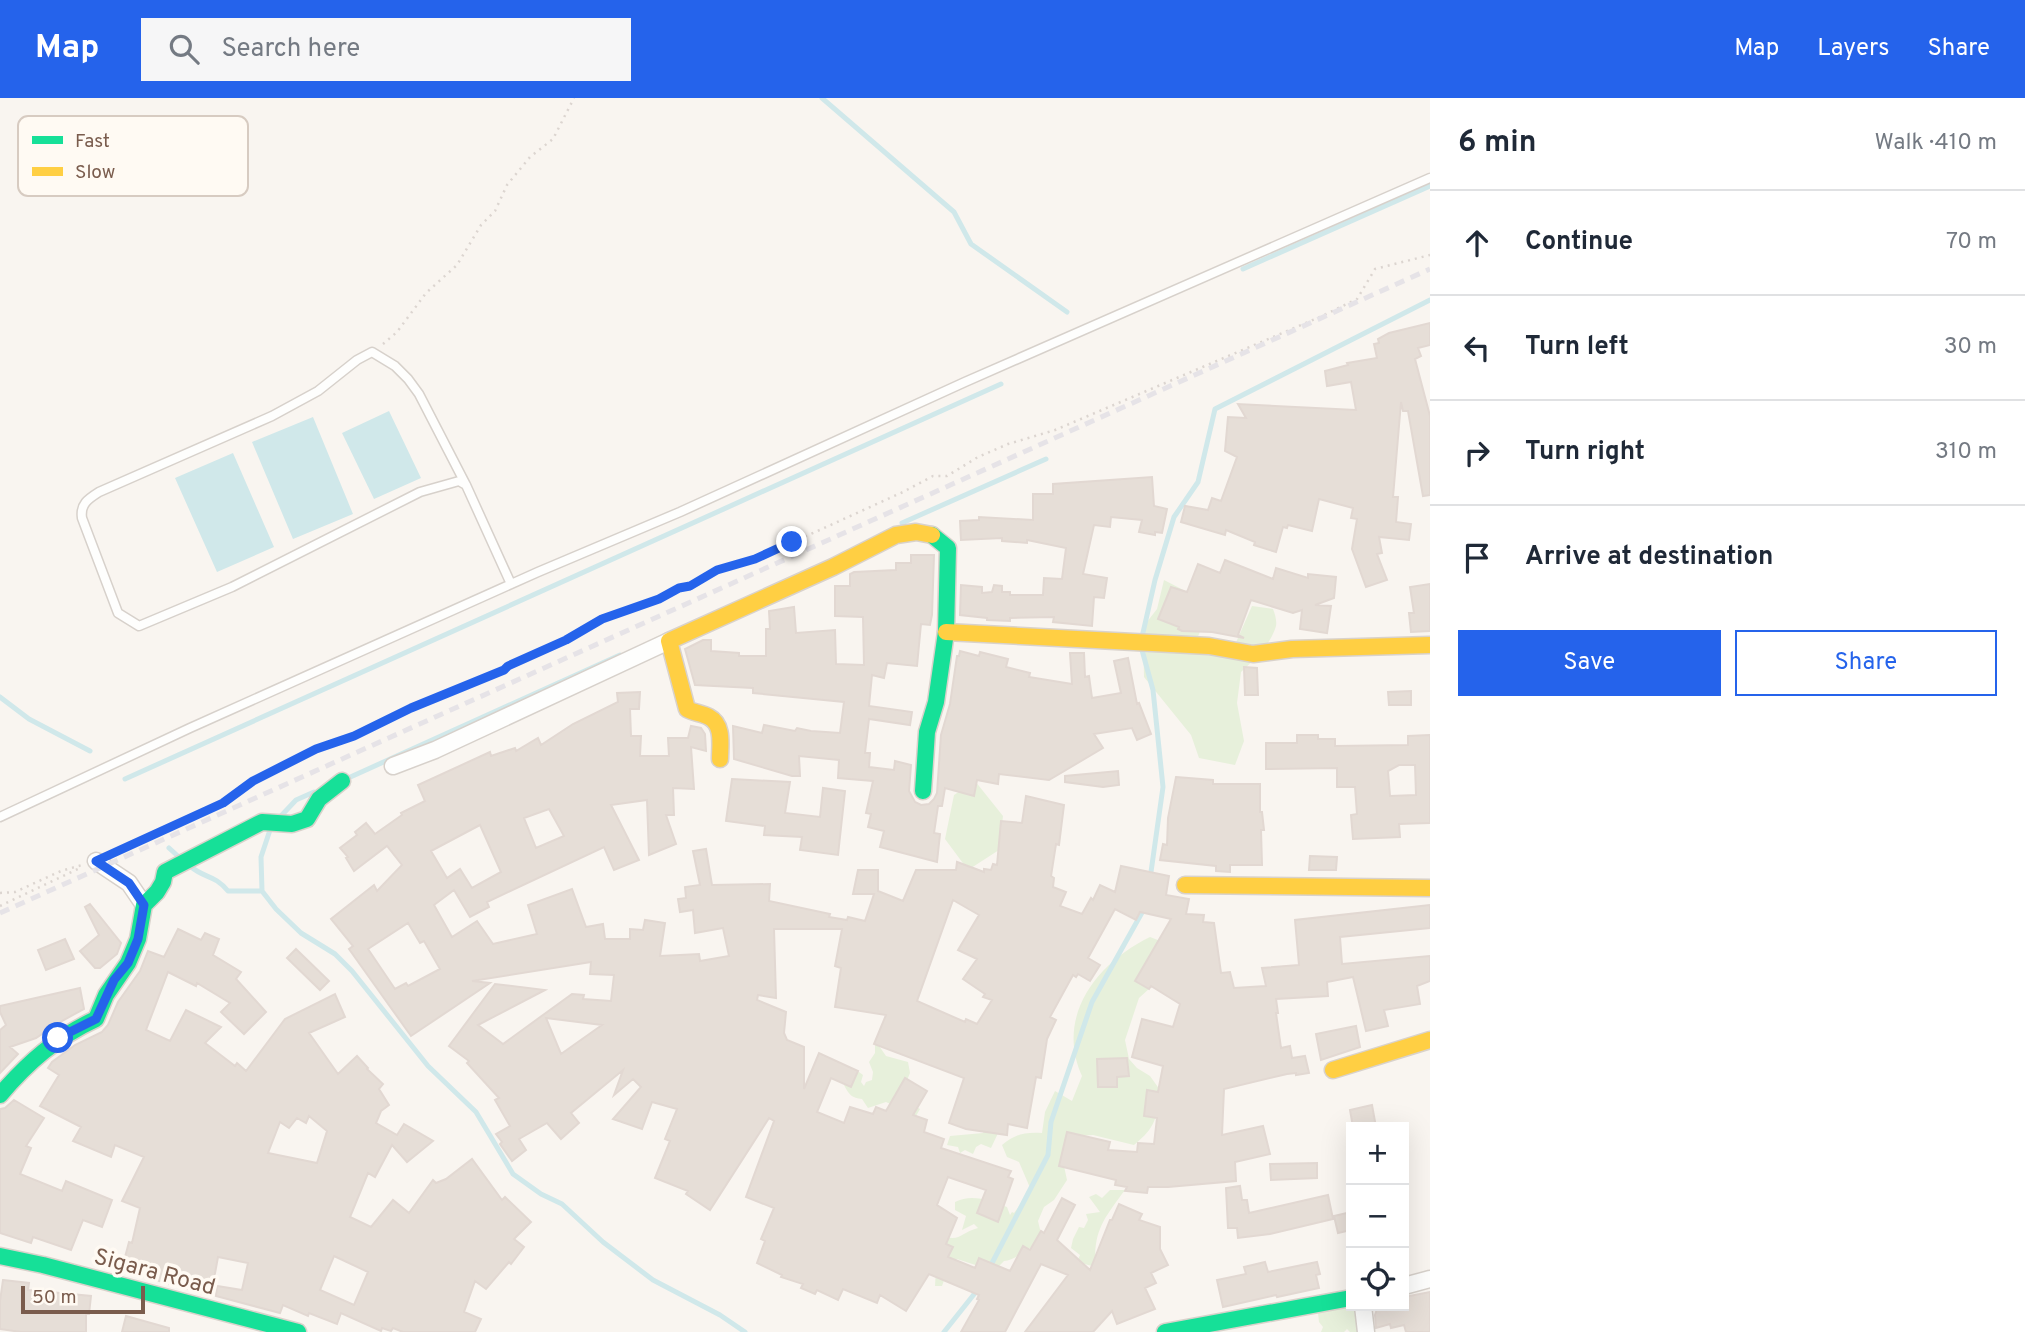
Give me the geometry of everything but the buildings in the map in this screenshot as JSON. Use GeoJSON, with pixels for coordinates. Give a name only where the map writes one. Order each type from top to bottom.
{"type":"FeatureCollection","features":[{"type":"Feature","properties":{"kind":"street"},"geometry":{"type":"LineString","coordinates":[[393,766],[435,750],[775,591],[856,557],[892,537],[908,532],[928,533],[942,540],[948,548],[946,632],[936,702],[927,732],[923,791]]}},
{"type":"Feature","properties":{"kind":"street"},"geometry":{"type":"LineString","coordinates":[[946,632],[1209,646],[1252,654],[1292,649],[1430,645]]}},
{"type":"Feature","properties":{"kind":"street"},"geometry":{"type":"LineString","coordinates":[[669,641],[687,709],[695,715],[707,715],[714,720],[720,731],[720,759]]}},
{"type":"Feature","properties":{"kind":"street"},"geometry":{"type":"LineString","coordinates":[[1,1092],[29,1062],[58,1038],[96,1019],[114,980],[128,963],[138,939],[144,905],[163,883],[165,872],[262,822],[292,824],[307,819],[318,799],[342,781]]}},
{"type":"Feature","properties":{"kind":"street"},"geometry":{"type":"LineString","coordinates":[[96,861],[129,883],[144,905]]}},
{"type":"Feature","properties":{"kind":"street"},"geometry":{"type":"LineString","coordinates":[[1185,885],[1430,888]]}},
{"type":"Feature","properties":{"kind":"street"},"geometry":{"type":"LineString","coordinates":[[1333,1070],[1430,1040]]}},
{"type":"Feature","properties":{"kind":"street","name":"Sigara Road"},"geometry":{"type":"LineString","coordinates":[[0,1256],[298,1332]]}},
{"type":"Feature","properties":{"kind":"street"},"geometry":{"type":"LineString","coordinates":[[1409,1285],[1430,1279]]}},
{"type":"Feature","properties":{"kind":"street"},"geometry":{"type":"LineString","coordinates":[[1165,1332],[1346,1299]]}},
{"type":"Feature","properties":{"kind":"street"},"geometry":{"type":"LineString","coordinates":[[1364,1311],[1367,1332]]}},
{"type":"Feature","properties":{"kind":"lane"},"geometry":{"type":"LineString","coordinates":[[0,817],[190,728],[512,584],[680,512],[965,382],[1430,178]]}},
{"type":"Feature","properties":{"kind":"lane"},"geometry":{"type":"LineString","coordinates":[[466,485],[459,481],[420,492],[232,587],[139,626],[118,613],[81,510],[84,503],[99,492],[272,416],[318,391],[357,360],[372,352],[394,366],[419,394],[466,485],[512,584]]}},
{"type":"Feature","properties":{"kind":"path"},"geometry":{"type":"LineString","coordinates":[[372,352],[397,332],[426,293],[457,265],[481,225],[495,211],[507,185],[530,157],[553,139],[574,98]]}},
{"type":"Feature","properties":{"kind":"path"},"geometry":{"type":"LineString","coordinates":[[0,906],[223,803],[253,781],[316,749],[354,736],[411,708],[504,670],[583,632],[602,619],[690,586],[717,570],[755,559],[933,476],[947,475],[1008,444],[1055,430],[1322,316],[1357,299],[1375,269],[1430,255]]}},
{"type":"Feature","properties":{"kind":"path"},"geometry":{"type":"LineString","coordinates":[[0,893],[15,892],[61,871],[96,861]]}},
{"type":"Feature","properties":{"kind":"green space"},"geometry":{"type":"Polygon","coordinates":[[[1164,580],[1195,596],[1209,609],[1197,639],[1234,647],[1252,606],[1273,609],[1276,622],[1274,633],[1262,651],[1241,672],[1237,703],[1244,741],[1235,765],[1199,758],[1191,735],[1144,677],[1143,627],[1157,609],[1164,580]]]}},
{"type":"Feature","properties":{"kind":"green space"},"geometry":{"type":"Polygon","coordinates":[[[975,781],[1003,816],[999,850],[968,870],[945,839],[954,795],[975,781]]]}},
{"type":"Feature","properties":{"kind":"green space"},"geometry":{"type":"Polygon","coordinates":[[[1150,937],[1163,942],[1150,988],[1139,998],[1125,1040],[1129,1059],[1150,1076],[1160,1090],[1151,1127],[1134,1145],[1093,1135],[1075,1136],[1064,1166],[1067,1180],[1054,1200],[1044,1207],[1038,1221],[1043,1242],[1004,1261],[994,1271],[957,1259],[948,1269],[942,1286],[935,1286],[938,1234],[955,1238],[978,1228],[974,1224],[962,1230],[966,1216],[955,1210],[955,1202],[968,1198],[988,1200],[1007,1207],[1010,1215],[1031,1190],[1019,1162],[1007,1157],[1002,1145],[1020,1134],[1042,1133],[1045,1112],[1055,1091],[1072,1101],[1082,1076],[1075,1054],[1074,1033],[1086,994],[1113,961],[1150,937]]]}},
{"type":"Feature","properties":{"kind":"green space"},"geometry":{"type":"Polygon","coordinates":[[[875,1040],[886,1056],[908,1062],[910,1073],[905,1085],[909,1102],[920,1109],[916,1116],[886,1102],[868,1108],[862,1099],[849,1094],[844,1085],[852,1082],[855,1073],[859,1072],[863,1075],[861,1082],[864,1086],[872,1080],[873,1072],[869,1062],[875,1053],[875,1040]]]}},
{"type":"Feature","properties":{"kind":"green space"},"geometry":{"type":"Polygon","coordinates":[[[989,1123],[1000,1129],[991,1148],[981,1144],[973,1154],[965,1150],[960,1153],[958,1147],[947,1145],[950,1136],[983,1133],[989,1123]]]}},
{"type":"Feature","properties":{"kind":"green space"},"geometry":{"type":"Polygon","coordinates":[[[1110,1190],[1125,1190],[1098,1234],[1096,1267],[1077,1262],[1080,1255],[1071,1248],[1073,1239],[1079,1227],[1084,1228],[1088,1220],[1086,1214],[1100,1212],[1089,1197],[1096,1194],[1102,1198],[1110,1190]]]}},
{"type":"Feature","properties":{"kind":"green space"},"geometry":{"type":"Polygon","coordinates":[[[1341,1299],[1346,1302],[1346,1311],[1362,1311],[1373,1317],[1375,1332],[1350,1332],[1347,1329],[1344,1332],[1321,1332],[1323,1327],[1318,1313],[1341,1299]]]}},
{"type":"Feature","properties":{"kind":"water"},"geometry":{"type":"Polygon","coordinates":[[[389,411],[421,478],[374,499],[342,433],[389,411]]]}},
{"type":"Feature","properties":{"kind":"water"},"geometry":{"type":"Polygon","coordinates":[[[313,417],[353,514],[293,539],[252,442],[313,417]]]}},
{"type":"Feature","properties":{"kind":"water"},"geometry":{"type":"Polygon","coordinates":[[[233,453],[274,547],[217,572],[175,478],[233,453]]]}},
{"type":"Feature","properties":{"kind":"waterway"},"geometry":{"type":"LineString","coordinates":[[822,98],[954,212],[971,244],[1067,312]]}},
{"type":"Feature","properties":{"kind":"waterway"},"geometry":{"type":"LineString","coordinates":[[1243,269],[1430,186]]}},
{"type":"Feature","properties":{"kind":"waterway"},"geometry":{"type":"LineString","coordinates":[[1142,637],[1155,580],[1174,517],[1198,482],[1215,409],[1430,300]]}},
{"type":"Feature","properties":{"kind":"waterway"},"geometry":{"type":"LineString","coordinates":[[125,779],[1001,384]]}},
{"type":"Feature","properties":{"kind":"waterway"},"geometry":{"type":"LineString","coordinates":[[902,523],[1046,459]]}},
{"type":"Feature","properties":{"kind":"waterway"},"geometry":{"type":"LineString","coordinates":[[1142,650],[1153,690],[1163,787],[1150,879]]}},
{"type":"Feature","properties":{"kind":"waterway"},"geometry":{"type":"LineString","coordinates":[[346,779],[620,655]]}},
{"type":"Feature","properties":{"kind":"waterway"},"geometry":{"type":"LineString","coordinates":[[0,697],[29,719],[90,751]]}},
{"type":"Feature","properties":{"kind":"waterway"},"geometry":{"type":"LineString","coordinates":[[280,817],[296,800],[314,792]]}},
{"type":"Feature","properties":{"kind":"waterway"},"geometry":{"type":"LineString","coordinates":[[270,830],[261,857],[262,891],[301,933],[335,954],[352,971],[428,1066],[476,1112],[513,1174],[541,1194],[562,1204],[603,1242],[653,1280],[720,1315],[745,1332]]}},
{"type":"Feature","properties":{"kind":"waterway"},"geometry":{"type":"LineString","coordinates":[[169,848],[180,858]]}},
{"type":"Feature","properties":{"kind":"waterway"},"geometry":{"type":"LineString","coordinates":[[190,866],[228,891],[262,891]]}},
{"type":"Feature","properties":{"kind":"waterway"},"geometry":{"type":"LineString","coordinates":[[990,1267],[1048,1155],[1051,1122],[1092,1002],[1144,909]]}},
{"type":"Feature","properties":{"kind":"waterway"},"geometry":{"type":"LineString","coordinates":[[944,1332],[979,1288]]}},
{"type":"Feature","properties":{"kind":"railway"},"geometry":{"type":"LineString","coordinates":[[0,913],[1430,269]]}},
{"type":"Feature","properties":{"kind":"traffic: fast"},"geometry":{"type":"LineString","coordinates":[[923,791],[927,732],[936,702],[946,632],[948,548],[932,535]]}},
{"type":"Feature","properties":{"kind":"traffic: fast"},"geometry":{"type":"LineString","coordinates":[[0,1095],[44,1051],[96,1019],[106,995],[128,963],[138,939],[144,905],[157,892],[165,872],[262,822],[292,824],[307,819],[319,799],[342,781]]}},
{"type":"Feature","properties":{"kind":"traffic: fast"},"geometry":{"type":"LineString","coordinates":[[0,1256],[298,1332]]}},
{"type":"Feature","properties":{"kind":"traffic: fast"},"geometry":{"type":"LineString","coordinates":[[1165,1332],[1346,1299]]}},
{"type":"Feature","properties":{"kind":"traffic: slow"},"geometry":{"type":"LineString","coordinates":[[720,759],[717,725],[709,717],[687,709],[669,641],[833,567],[896,535],[916,532],[932,535]]}},
{"type":"Feature","properties":{"kind":"traffic: slow"},"geometry":{"type":"LineString","coordinates":[[946,632],[1209,646],[1253,654],[1292,649],[1430,645]]}},
{"type":"Feature","properties":{"kind":"traffic: slow"},"geometry":{"type":"LineString","coordinates":[[1185,885],[1430,888]]}},
{"type":"Feature","properties":{"kind":"traffic: slow"},"geometry":{"type":"LineString","coordinates":[[1333,1070],[1430,1040]]}},
{"type":"Feature","properties":{"kind":"route"},"geometry":{"type":"LineString","coordinates":[[58,1038],[96,1019],[106,995],[128,963],[138,939],[144,905],[129,883],[96,861],[223,803],[253,781],[316,749],[354,736],[470,681],[504,670],[583,632],[602,619],[625,613],[679,588],[690,586],[717,570],[755,559],[792,542]]}}]}
